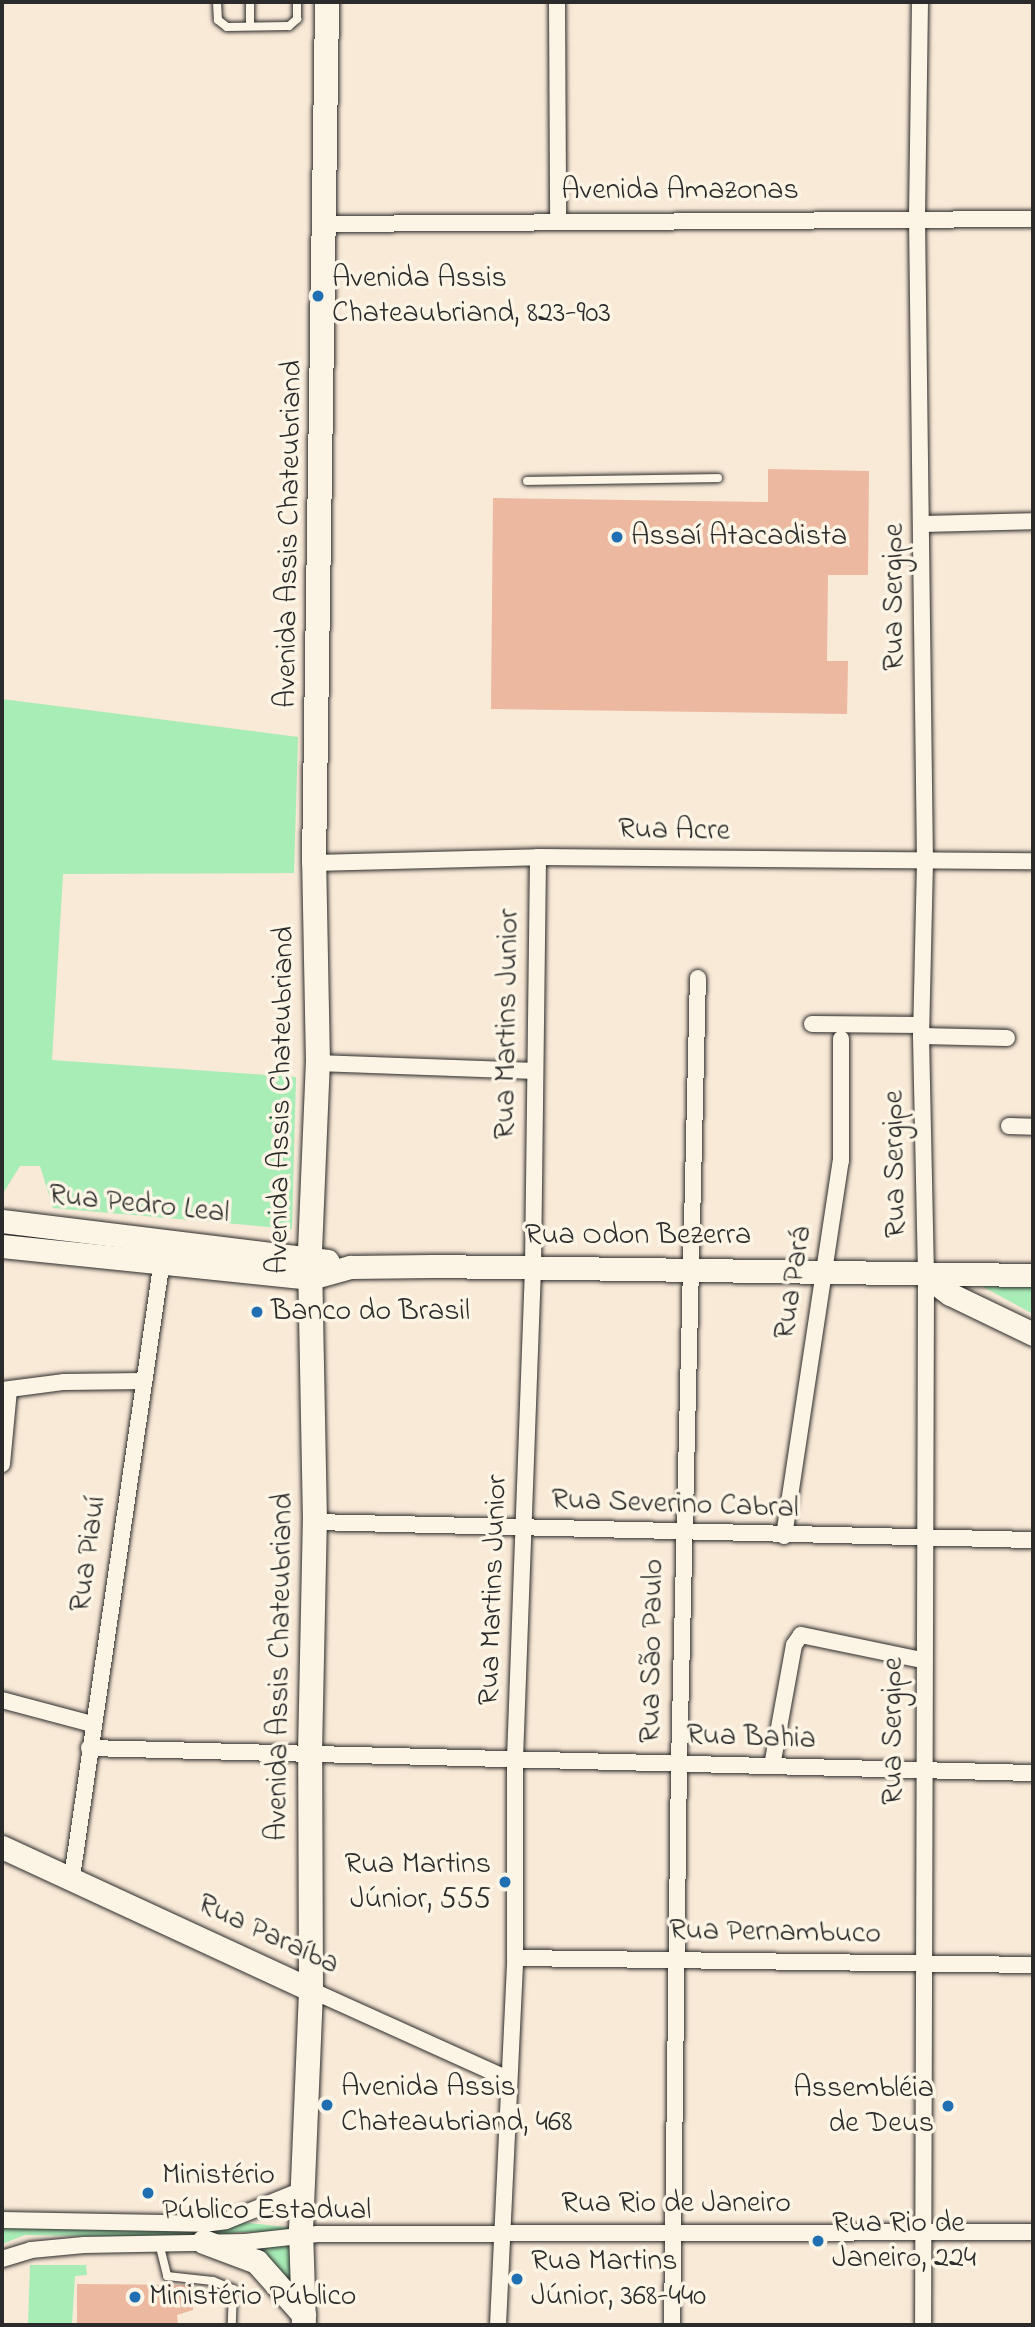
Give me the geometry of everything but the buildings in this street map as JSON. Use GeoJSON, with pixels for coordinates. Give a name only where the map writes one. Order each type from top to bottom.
{"type":"FeatureCollection","features":[{"type":"Feature","properties":{"kind":"main road","name":"Avenida Assis Chateubriand"},"geometry":{"type":"LineString","coordinates":[[304,2320],[309,2236],[304,2189],[311,1990],[310,1754],[315,1522],[311,1267],[318,1063],[314,863],[326,224],[327,2]]}},
{"type":"Feature","properties":{"kind":"main road","name":"Rua Pedro Leal"},"geometry":{"type":"LineString","coordinates":[[2,1221],[163,1251],[311,1267]]}},
{"type":"Feature","properties":{"kind":"main road","name":"Rua Pedro Leal"},"geometry":{"type":"LineString","coordinates":[[2,1246],[163,1251]]}},
{"type":"Feature","properties":{"kind":"main road","name":"Rua Odon Bezerra"},"geometry":{"type":"LineString","coordinates":[[311,1267],[826,1269],[926,1276],[1033,1275]]}},
{"type":"Feature","properties":{"kind":"main road"},"geometry":{"type":"LineString","coordinates":[[926,1276],[950,1294],[1033,1334]]}},
{"type":"Feature","properties":{"kind":"main road","name":"Rua Paraíba"},"geometry":{"type":"LineString","coordinates":[[2,1849],[72,1877],[311,1990]]}},
{"type":"Feature","properties":{"kind":"main road"},"geometry":{"type":"LineString","coordinates":[[204,2242],[257,2262],[304,2320]]}},
{"type":"Feature","properties":{"kind":"street"},"geometry":{"type":"LineString","coordinates":[[556,2],[558,219]]}},
{"type":"Feature","properties":{"kind":"street","name":"Rua Sergipe"},"geometry":{"type":"LineString","coordinates":[[920,2],[917,218],[925,862],[921,1030],[926,1276],[922,1660],[923,2325]]}},
{"type":"Feature","properties":{"kind":"street","name":"Avenida Amazonas"},"geometry":{"type":"LineString","coordinates":[[326,224],[558,219],[1033,219]]}},
{"type":"Feature","properties":{"kind":"street"},"geometry":{"type":"LineString","coordinates":[[922,524],[1033,521]]}},
{"type":"Feature","properties":{"kind":"street","name":"Rua Acre"},"geometry":{"type":"LineString","coordinates":[[314,863],[538,857],[925,862],[1033,860]]}},
{"type":"Feature","properties":{"kind":"street","name":"Rua Martins Junior"},"geometry":{"type":"LineString","coordinates":[[498,2325],[500,2232],[515,1958],[515,1759],[533,1268],[538,857]]}},
{"type":"Feature","properties":{"kind":"street","name":"Rua São Paulo"},"geometry":{"type":"LineString","coordinates":[[672,2325],[671,2232],[679,1960],[679,1764],[698,978]]}},
{"type":"Feature","properties":{"kind":"street"},"geometry":{"type":"LineString","coordinates":[[812,1024],[1007,1038]]}},
{"type":"Feature","properties":{"kind":"street","name":"Rua Pará"},"geometry":{"type":"LineString","coordinates":[[784,1536],[826,1269],[843,1136],[841,1039]]}},
{"type":"Feature","properties":{"kind":"street"},"geometry":{"type":"LineString","coordinates":[[318,1063],[535,1071]]}},
{"type":"Feature","properties":{"kind":"street"},"geometry":{"type":"LineString","coordinates":[[1009,1126],[1033,1127]]}},
{"type":"Feature","properties":{"kind":"street","name":"Rua Piauí"},"geometry":{"type":"LineString","coordinates":[[72,1877],[92,1724],[163,1251]]}},
{"type":"Feature","properties":{"kind":"street"},"geometry":{"type":"LineString","coordinates":[[2,1464],[5,1390],[64,1382],[142,1381]]}},
{"type":"Feature","properties":{"kind":"street","name":"Rua Severino Cabral"},"geometry":{"type":"LineString","coordinates":[[315,1522],[784,1536],[1033,1540]]}},
{"type":"Feature","properties":{"kind":"street"},"geometry":{"type":"LineString","coordinates":[[772,1766],[794,1645],[801,1636],[922,1660]]}},
{"type":"Feature","properties":{"kind":"street"},"geometry":{"type":"LineString","coordinates":[[2,1700],[92,1724]]}},
{"type":"Feature","properties":{"kind":"street","name":"Rua Bahia"},"geometry":{"type":"LineString","coordinates":[[89,1748],[1033,1773]]}},
{"type":"Feature","properties":{"kind":"street","name":"Rua Pernambuco"},"geometry":{"type":"LineString","coordinates":[[515,1958],[1033,1965]]}},
{"type":"Feature","properties":{"kind":"street","name":"Rua Paraíba"},"geometry":{"type":"LineString","coordinates":[[311,1990],[508,2079]]}},
{"type":"Feature","properties":{"kind":"street"},"geometry":{"type":"LineString","coordinates":[[2,2220],[203,2224],[226,2221],[304,2189]]}},
{"type":"Feature","properties":{"kind":"street","name":"Rua Rio de Janeiro"},"geometry":{"type":"LineString","coordinates":[[2,2259],[32,2250],[309,2236],[500,2232],[1033,2232]]}},
{"type":"Feature","properties":{"kind":"lane"},"geometry":{"type":"LineString","coordinates":[[217,2],[221,25],[250,26],[289,26],[297,19],[297,2]]}},
{"type":"Feature","properties":{"kind":"lane"},"geometry":{"type":"LineString","coordinates":[[250,2],[250,26]]}},
{"type":"Feature","properties":{"kind":"lane"},"geometry":{"type":"LineString","coordinates":[[527,481],[718,478]]}},
{"type":"Feature","properties":{"kind":"lane"},"geometry":{"type":"LineString","coordinates":[[159,2243],[167,2276],[213,2281],[233,2289],[232,2325]]}},
{"type":"Feature","properties":{"kind":"green space"},"geometry":{"type":"Polygon","coordinates":[[[2,699],[298,737],[294,873],[63,874],[52,1060],[296,1077],[292,1229],[53,1208],[40,1166],[20,1166],[2,1195],[2,699]]]}},
{"type":"Feature","properties":{"kind":"green space"},"geometry":{"type":"Polygon","coordinates":[[[976,1283],[1033,1287],[1033,1314],[976,1283]]]}},
{"type":"Feature","properties":{"kind":"green space"},"geometry":{"type":"Polygon","coordinates":[[[2,2217],[205,2218],[295,2228],[295,2233],[240,2232],[207,2238],[25,2235],[2,2244],[2,2217]]]}},
{"type":"Feature","properties":{"kind":"green space"},"geometry":{"type":"Polygon","coordinates":[[[296,2243],[299,2298],[227,2244],[296,2243]]]}},
{"type":"Feature","properties":{"kind":"green space"},"geometry":{"type":"Polygon","coordinates":[[[30,2265],[86,2265],[87,2275],[75,2276],[72,2324],[28,2325],[30,2265]]]}},
{"type":"Feature","properties":{"kind":"place","name":"Avenida Assis Chateaubriand, 823-903"},"geometry":{"type":"Point","coordinates":[318,296]}},
{"type":"Feature","properties":{"kind":"place","name":"Assaí Atacadista"},"geometry":{"type":"Point","coordinates":[617,537]}},
{"type":"Feature","properties":{"kind":"place","name":"Banco do Brasil"},"geometry":{"type":"Point","coordinates":[257,1312]}},
{"type":"Feature","properties":{"kind":"place","name":"Rua Martins Júnior, 555"},"geometry":{"type":"Point","coordinates":[505,1882]}},
{"type":"Feature","properties":{"kind":"place","name":"Avenida Assis Chateaubriand, 468"},"geometry":{"type":"Point","coordinates":[327,2105]}},
{"type":"Feature","properties":{"kind":"place","name":"Assembléia de Deus"},"geometry":{"type":"Point","coordinates":[948,2106]}},
{"type":"Feature","properties":{"kind":"place","name":"Ministério Público Estadual"},"geometry":{"type":"Point","coordinates":[148,2193]}},
{"type":"Feature","properties":{"kind":"place","name":"Rua Rio de Janeiro, 224"},"geometry":{"type":"Point","coordinates":[818,2241]}},
{"type":"Feature","properties":{"kind":"place","name":"Rua Martins Júnior, 368-440"},"geometry":{"type":"Point","coordinates":[517,2279]}},
{"type":"Feature","properties":{"kind":"place","name":"Ministério Público"},"geometry":{"type":"Point","coordinates":[135,2297]}}]}
